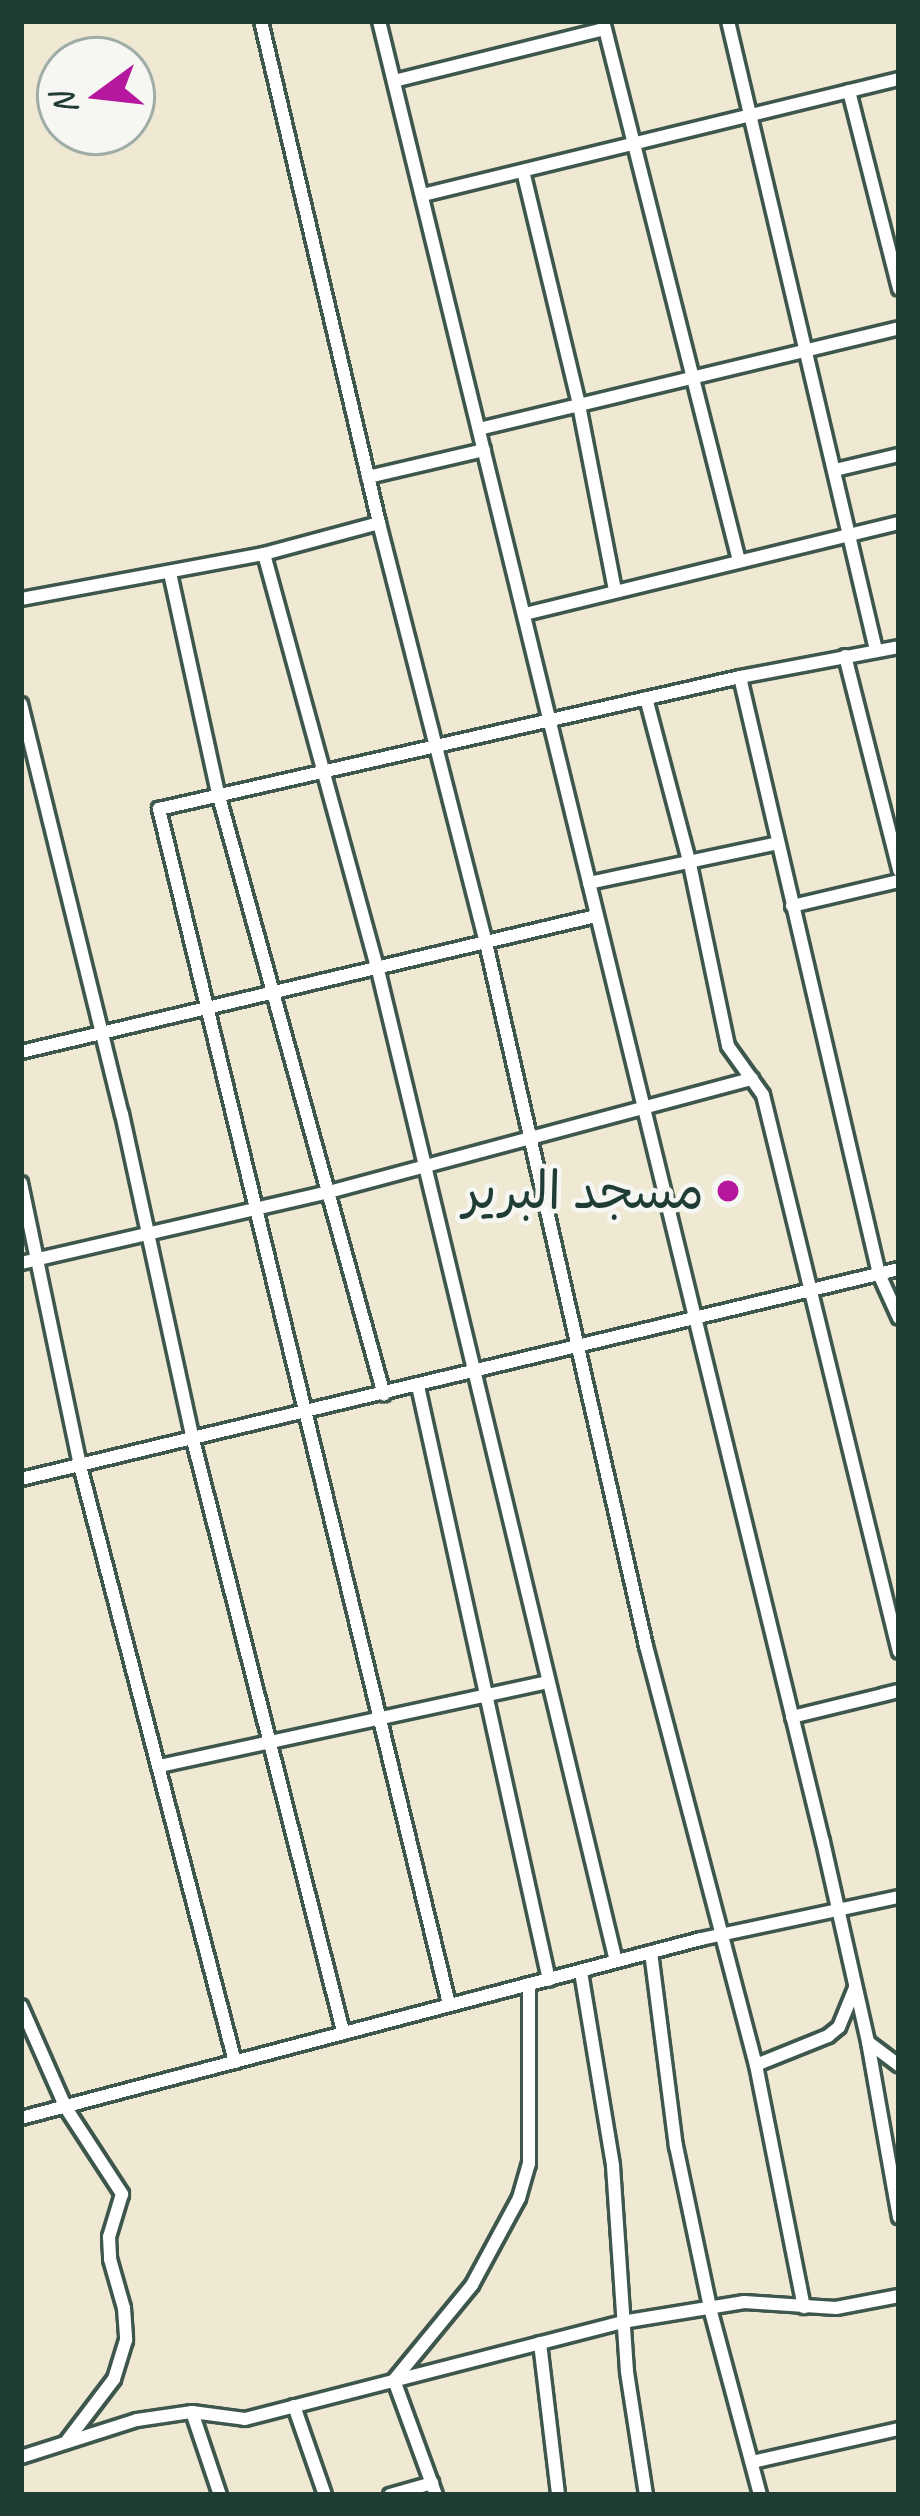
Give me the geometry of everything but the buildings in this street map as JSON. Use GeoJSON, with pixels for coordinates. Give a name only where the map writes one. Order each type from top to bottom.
{"type":"FeatureCollection","features":[{"type":"Feature","properties":{"kind":"street"},"geometry":{"type":"LineString","coordinates":[[261,21],[379,523],[486,943],[646,1646],[756,2065],[804,2307]]}},
{"type":"Feature","properties":{"kind":"street"},"geometry":{"type":"LineString","coordinates":[[379,21],[838,1910],[868,2042],[899,2217]]}},
{"type":"Feature","properties":{"kind":"street"},"geometry":{"type":"LineString","coordinates":[[728,21],[876,650]]}},
{"type":"Feature","properties":{"kind":"street"},"geometry":{"type":"LineString","coordinates":[[394,81],[604,25],[739,561]]}},
{"type":"Feature","properties":{"kind":"street"},"geometry":{"type":"LineString","coordinates":[[423,195],[899,79]]}},
{"type":"Feature","properties":{"kind":"street"},"geometry":{"type":"LineString","coordinates":[[849,91],[899,289]]}},
{"type":"Feature","properties":{"kind":"street"},"geometry":{"type":"LineString","coordinates":[[523,171],[579,405],[616,590]]}},
{"type":"Feature","properties":{"kind":"street"},"geometry":{"type":"LineString","coordinates":[[479,429],[899,328]]}},
{"type":"Feature","properties":{"kind":"street"},"geometry":{"type":"LineString","coordinates":[[368,477],[484,450]]}},
{"type":"Feature","properties":{"kind":"street"},"geometry":{"type":"LineString","coordinates":[[835,470],[899,455]]}},
{"type":"Feature","properties":{"kind":"street"},"geometry":{"type":"LineString","coordinates":[[21,598],[264,554],[379,523]]}},
{"type":"Feature","properties":{"kind":"street"},"geometry":{"type":"LineString","coordinates":[[525,614],[899,523]]}},
{"type":"Feature","properties":{"kind":"street"},"geometry":{"type":"LineString","coordinates":[[264,554],[378,970],[616,1961]]}},
{"type":"Feature","properties":{"kind":"street"},"geometry":{"type":"LineString","coordinates":[[170,573],[218,793],[384,1395]]}},
{"type":"Feature","properties":{"kind":"street"},"geometry":{"type":"LineString","coordinates":[[448,2004],[159,815],[165,804],[740,677],[899,647]]}},
{"type":"Feature","properties":{"kind":"street"},"geometry":{"type":"LineString","coordinates":[[845,656],[899,870]]}},
{"type":"Feature","properties":{"kind":"street"},"geometry":{"type":"LineString","coordinates":[[740,677],[879,1274],[899,1318]]}},
{"type":"Feature","properties":{"kind":"street"},"geometry":{"type":"LineString","coordinates":[[646,698],[690,864],[728,1046],[763,1095],[899,1652]]}},
{"type":"Feature","properties":{"kind":"street"},"geometry":{"type":"LineString","coordinates":[[21,704],[102,1034],[193,1440],[343,2031]]}},
{"type":"Feature","properties":{"kind":"street"},"geometry":{"type":"LineString","coordinates":[[589,883],[778,843]]}},
{"type":"Feature","properties":{"kind":"street"},"geometry":{"type":"LineString","coordinates":[[792,906],[899,881]]}},
{"type":"Feature","properties":{"kind":"street"},"geometry":{"type":"LineString","coordinates":[[21,1052],[596,916]]}},
{"type":"Feature","properties":{"kind":"street"},"geometry":{"type":"LineString","coordinates":[[21,1263],[329,1192],[752,1079]]}},
{"type":"Feature","properties":{"kind":"street"},"geometry":{"type":"LineString","coordinates":[[21,1183],[80,1466],[236,2062]]}},
{"type":"Feature","properties":{"kind":"street"},"geometry":{"type":"LineString","coordinates":[[21,1479],[899,1269]]}},
{"type":"Feature","properties":{"kind":"street"},"geometry":{"type":"LineString","coordinates":[[418,1386],[549,1980]]}},
{"type":"Feature","properties":{"kind":"street"},"geometry":{"type":"LineString","coordinates":[[159,1766],[546,1682]]}},
{"type":"Feature","properties":{"kind":"street"},"geometry":{"type":"LineString","coordinates":[[792,1717],[899,1691]]}},
{"type":"Feature","properties":{"kind":"street"},"geometry":{"type":"LineString","coordinates":[[21,2118],[651,1952],[899,1897]]}},
{"type":"Feature","properties":{"kind":"street"},"geometry":{"type":"LineString","coordinates":[[651,1952],[676,2146],[710,2308],[760,2495]]}},
{"type":"Feature","properties":{"kind":"street"},"geometry":{"type":"LineString","coordinates":[[581,1972],[613,2167],[622,2322],[646,2495]]}},
{"type":"Feature","properties":{"kind":"street"},"geometry":{"type":"LineString","coordinates":[[394,2380],[472,2285],[519,2198],[529,2164],[529,1984]]}},
{"type":"Feature","properties":{"kind":"street"},"geometry":{"type":"LineString","coordinates":[[756,2065],[828,2036],[839,2027],[855,1987]]}},
{"type":"Feature","properties":{"kind":"street"},"geometry":{"type":"LineString","coordinates":[[21,2006],[66,2108],[122,2194],[110,2237],[110,2258],[124,2308],[126,2339],[115,2379],[66,2442]]}},
{"type":"Feature","properties":{"kind":"street"},"geometry":{"type":"LineString","coordinates":[[868,2042],[899,2065]]}},
{"type":"Feature","properties":{"kind":"street"},"geometry":{"type":"LineString","coordinates":[[21,2457],[136,2420],[192,2412],[245,2419],[622,2322],[744,2302],[836,2308],[899,2296]]}},
{"type":"Feature","properties":{"kind":"street"},"geometry":{"type":"LineString","coordinates":[[540,2343],[558,2495]]}},
{"type":"Feature","properties":{"kind":"street"},"geometry":{"type":"LineString","coordinates":[[390,2495],[434,2489],[394,2380]]}},
{"type":"Feature","properties":{"kind":"street"},"geometry":{"type":"LineString","coordinates":[[294,2406],[325,2495]]}},
{"type":"Feature","properties":{"kind":"street"},"geometry":{"type":"LineString","coordinates":[[192,2412],[220,2495]]}},
{"type":"Feature","properties":{"kind":"street"},"geometry":{"type":"LineString","coordinates":[[752,2462],[899,2429]]}},
{"type":"Feature","properties":{"kind":"place","name":"مسجد البرير"},"geometry":{"type":"Point","coordinates":[728,1191]}}]}
